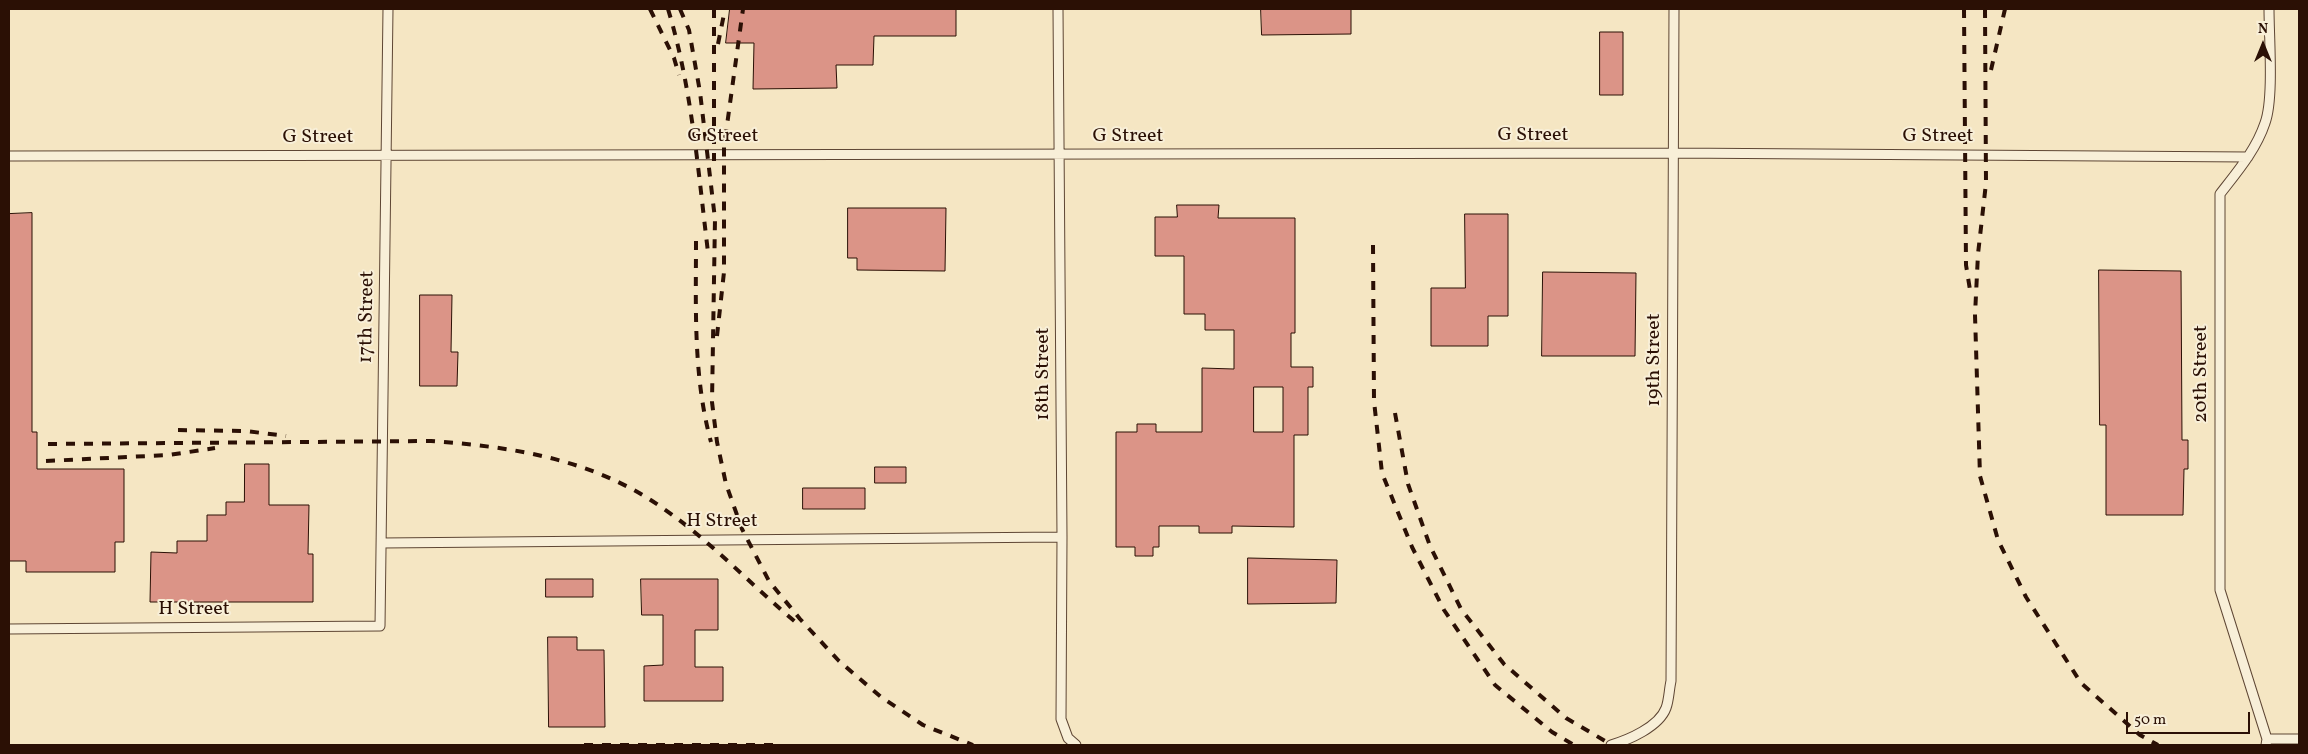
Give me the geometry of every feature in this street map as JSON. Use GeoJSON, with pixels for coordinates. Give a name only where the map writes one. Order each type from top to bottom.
{"type":"FeatureCollection","features":[{"type":"Feature","properties":{"kind":"lane","name":"17th Street"},"geometry":{"type":"LineString","coordinates":[[380,626],[388,155],[388,9]]}},
{"type":"Feature","properties":{"kind":"lane","name":"18th Street"},"geometry":{"type":"LineString","coordinates":[[1058,9],[1062,537],[1061,719],[1068,738],[1076,745]]}},
{"type":"Feature","properties":{"kind":"lane","name":"19th Street"},"geometry":{"type":"LineString","coordinates":[[1611,745],[1629,740],[1650,727],[1665,710],[1671,681],[1674,9]]}},
{"type":"Feature","properties":{"kind":"lane","name":"20th Street"},"geometry":{"type":"LineString","coordinates":[[2267,742],[2220,590],[2220,194],[2248,157],[2266,122],[2269,92],[2269,9]]}},
{"type":"Feature","properties":{"kind":"lane","name":"G Street"},"geometry":{"type":"LineString","coordinates":[[9,156],[1674,153],[2248,157]]}},
{"type":"Feature","properties":{"kind":"lane","name":"H Street"},"geometry":{"type":"LineString","coordinates":[[382,543],[1062,537]]}},
{"type":"Feature","properties":{"kind":"lane","name":"H Street"},"geometry":{"type":"LineString","coordinates":[[9,629],[380,626]]}},
{"type":"Feature","properties":{"kind":"lane"},"geometry":{"type":"LineString","coordinates":[[2267,742],[2299,739]]}},
{"type":"Feature","properties":{"kind":"building"},"geometry":{"type":"Polygon","coordinates":[[[730,9],[956,9],[956,36],[874,36],[873,65],[836,65],[837,88],[753,89],[754,43],[726,43],[730,9]]]}},
{"type":"Feature","properties":{"kind":"building"},"geometry":{"type":"Polygon","coordinates":[[[1261,9],[1351,9],[1351,34],[1262,35],[1261,9]]]}},
{"type":"Feature","properties":{"kind":"building"},"geometry":{"type":"Polygon","coordinates":[[[1600,32],[1623,32],[1623,95],[1600,95],[1600,32]]]}},
{"type":"Feature","properties":{"kind":"building"},"geometry":{"type":"Polygon","coordinates":[[[1177,205],[1219,205],[1218,218],[1295,218],[1295,333],[1291,333],[1291,367],[1313,367],[1313,387],[1308,387],[1308,435],[1294,435],[1294,527],[1232,526],[1232,533],[1199,533],[1199,526],[1159,526],[1159,547],[1153,547],[1153,556],[1135,556],[1135,547],[1116,547],[1116,432],[1137,432],[1137,424],[1156,424],[1156,432],[1202,432],[1202,368],[1234,369],[1234,330],[1205,330],[1205,314],[1184,314],[1184,256],[1155,256],[1155,217],[1177,217],[1177,205]],[[1254,387],[1254,432],[1283,432],[1283,387],[1254,387]]]}},
{"type":"Feature","properties":{"kind":"building"},"geometry":{"type":"Polygon","coordinates":[[[848,208],[946,208],[945,271],[857,270],[857,258],[848,258],[848,208]]]}},
{"type":"Feature","properties":{"kind":"building"},"geometry":{"type":"Polygon","coordinates":[[[32,213],[32,432],[37,432],[37,469],[124,469],[124,542],[115,542],[115,572],[26,572],[26,561],[9,561],[9,214],[32,213]]]}},
{"type":"Feature","properties":{"kind":"building"},"geometry":{"type":"Polygon","coordinates":[[[1465,214],[1508,214],[1508,316],[1488,316],[1488,346],[1431,346],[1431,288],[1465,288],[1465,214]]]}},
{"type":"Feature","properties":{"kind":"building"},"geometry":{"type":"Polygon","coordinates":[[[2099,270],[2181,271],[2182,440],[2188,440],[2188,469],[2184,469],[2183,515],[2106,515],[2106,425],[2100,425],[2099,270]]]}},
{"type":"Feature","properties":{"kind":"building"},"geometry":{"type":"Polygon","coordinates":[[[1543,272],[1636,273],[1635,356],[1542,356],[1543,272]]]}},
{"type":"Feature","properties":{"kind":"building"},"geometry":{"type":"Polygon","coordinates":[[[420,295],[452,295],[451,352],[458,352],[457,386],[420,386],[420,295]]]}},
{"type":"Feature","properties":{"kind":"building"},"geometry":{"type":"Polygon","coordinates":[[[245,464],[269,464],[269,505],[309,505],[308,554],[313,554],[313,602],[150,602],[151,552],[177,553],[177,541],[207,541],[207,515],[226,515],[226,502],[244,502],[245,464]]]}},
{"type":"Feature","properties":{"kind":"building"},"geometry":{"type":"Polygon","coordinates":[[[875,467],[906,467],[906,483],[875,483],[875,467]]]}},
{"type":"Feature","properties":{"kind":"building"},"geometry":{"type":"Polygon","coordinates":[[[803,488],[865,488],[865,509],[803,509],[803,488]]]}},
{"type":"Feature","properties":{"kind":"building"},"geometry":{"type":"Polygon","coordinates":[[[1248,558],[1337,560],[1336,603],[1248,604],[1248,558]]]}},
{"type":"Feature","properties":{"kind":"building"},"geometry":{"type":"Polygon","coordinates":[[[546,579],[593,579],[593,597],[546,597],[546,579]]]}},
{"type":"Feature","properties":{"kind":"building"},"geometry":{"type":"Polygon","coordinates":[[[641,579],[718,579],[718,630],[695,630],[695,667],[723,667],[723,701],[644,701],[644,666],[663,665],[663,615],[642,615],[641,579]]]}},
{"type":"Feature","properties":{"kind":"building"},"geometry":{"type":"Polygon","coordinates":[[[548,637],[577,637],[577,650],[604,650],[605,727],[549,727],[548,637]]]}},
{"type":"Feature","properties":{"kind":"railway"},"geometry":{"type":"LineString","coordinates":[[650,9],[674,58],[679,75]]}},
{"type":"Feature","properties":{"kind":"railway"},"geometry":{"type":"LineString","coordinates":[[668,9],[689,99],[708,252]]}},
{"type":"Feature","properties":{"kind":"railway"},"geometry":{"type":"LineString","coordinates":[[680,9],[689,30],[700,92],[715,219],[712,402],[717,442],[726,484],[742,529],[769,581],[800,619],[839,661],[881,697],[923,725],[973,745]]}},
{"type":"Feature","properties":{"kind":"railway"},"geometry":{"type":"LineString","coordinates":[[714,9],[714,161]]}},
{"type":"Feature","properties":{"kind":"railway"},"geometry":{"type":"LineString","coordinates":[[718,44],[725,9]]}},
{"type":"Feature","properties":{"kind":"railway"},"geometry":{"type":"LineString","coordinates":[[717,336],[724,272],[724,147],[743,9]]}},
{"type":"Feature","properties":{"kind":"railway"},"geometry":{"type":"LineString","coordinates":[[1964,9],[1966,265],[1971,296]]}},
{"type":"Feature","properties":{"kind":"railway"},"geometry":{"type":"LineString","coordinates":[[1985,9],[1986,183],[1978,254],[1975,315],[1980,476],[1998,540],[2026,597],[2081,683],[2140,735],[2158,745]]}},
{"type":"Feature","properties":{"kind":"railway"},"geometry":{"type":"LineString","coordinates":[[1991,70],[2005,9]]}},
{"type":"Feature","properties":{"kind":"railway"},"geometry":{"type":"LineString","coordinates":[[696,241],[698,367],[705,417],[711,442]]}},
{"type":"Feature","properties":{"kind":"railway"},"geometry":{"type":"LineString","coordinates":[[1373,245],[1374,401],[1382,473],[1412,547],[1444,610],[1495,685],[1552,732],[1574,745]]}},
{"type":"Feature","properties":{"kind":"railway"},"geometry":{"type":"LineString","coordinates":[[1395,413],[1408,484],[1430,546],[1461,609],[1504,664],[1566,718],[1612,745]]}},
{"type":"Feature","properties":{"kind":"railway"},"geometry":{"type":"LineString","coordinates":[[178,430],[246,431],[286,436]]}},
{"type":"Feature","properties":{"kind":"railway"},"geometry":{"type":"LineString","coordinates":[[48,444],[431,441],[493,447],[552,458],[610,478],[664,509],[699,536],[799,625]]}},
{"type":"Feature","properties":{"kind":"railway"},"geometry":{"type":"LineString","coordinates":[[46,461],[169,455],[215,448]]}},
{"type":"Feature","properties":{"kind":"railway"},"geometry":{"type":"LineString","coordinates":[[584,745],[773,745]]}}]}
